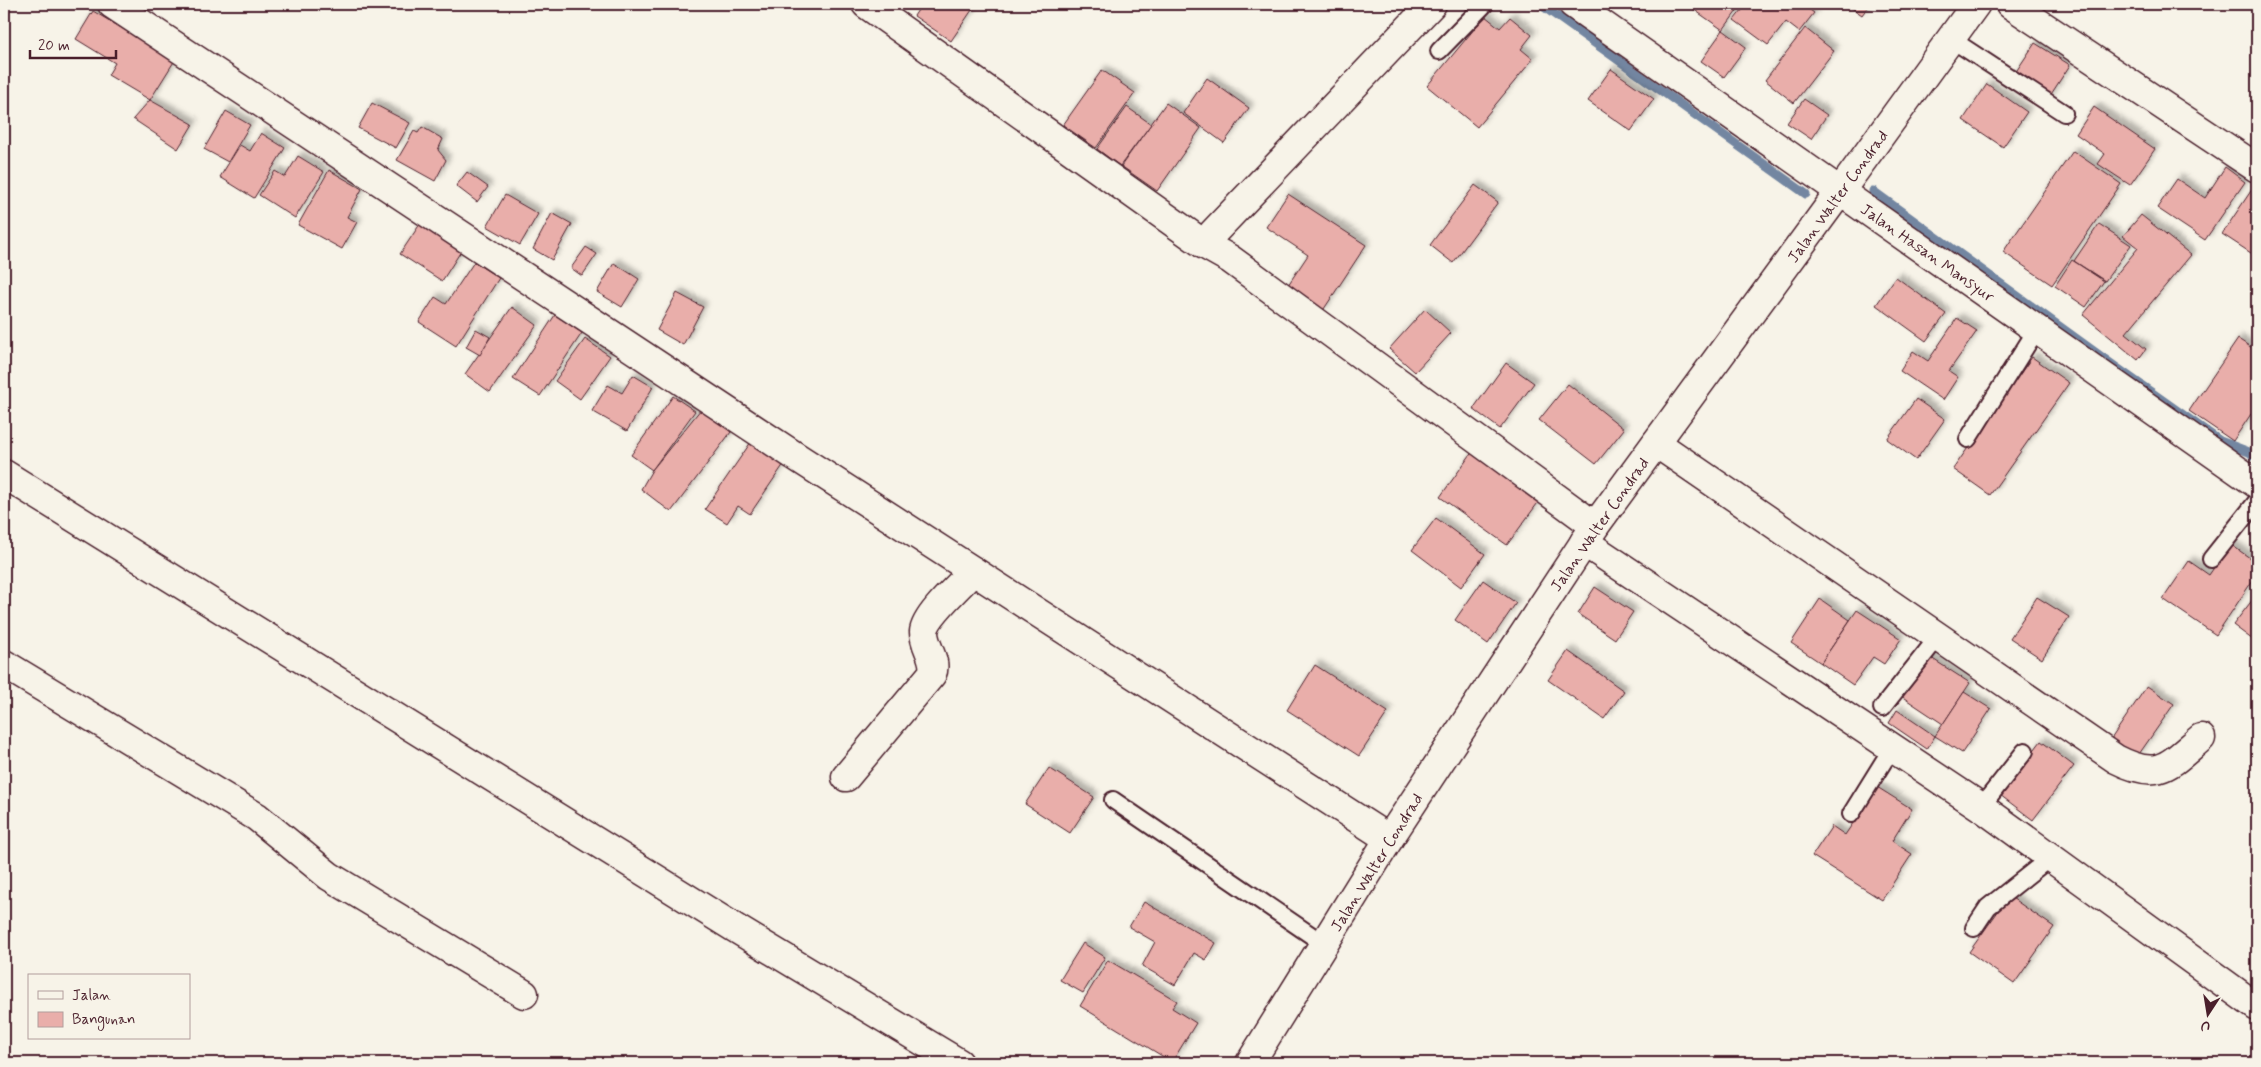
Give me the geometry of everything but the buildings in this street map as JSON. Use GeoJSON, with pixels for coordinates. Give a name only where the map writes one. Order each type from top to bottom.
{"type":"FeatureCollection","features":[{"type":"Feature","properties":{"kind":"street"},"geometry":{"type":"LineString","coordinates":[[112,4],[784,449],[1389,838]]}},
{"type":"Feature","properties":{"kind":"street"},"geometry":{"type":"LineString","coordinates":[[866,4],[1205,245],[1230,259],[1589,534],[1892,748],[1981,807],[2257,1007]]}},
{"type":"Feature","properties":{"kind":"street"},"geometry":{"type":"LineString","coordinates":[[1205,245],[1213,233],[1432,4]]}},
{"type":"Feature","properties":{"kind":"street","name":"Jalan Hasan Mansyur"},"geometry":{"type":"LineString","coordinates":[[1573,4],[1841,190],[2257,484]]}},
{"type":"Feature","properties":{"kind":"street","name":"Jalan Walter Condrad"},"geometry":{"type":"LineString","coordinates":[[1250,1063],[1389,838],[1589,534],[1976,4]]}},
{"type":"Feature","properties":{"kind":"street"},"geometry":{"type":"LineString","coordinates":[[2010,4],[2257,168]]}},
{"type":"Feature","properties":{"kind":"street"},"geometry":{"type":"LineString","coordinates":[[1656,443],[2100,749],[2134,768],[2153,770],[2168,766],[2201,738]]}},
{"type":"Feature","properties":{"kind":"street"},"geometry":{"type":"LineString","coordinates":[[4,474],[726,923],[959,1063]]}},
{"type":"Feature","properties":{"kind":"street"},"geometry":{"type":"LineString","coordinates":[[846,778],[932,674],[934,667],[924,635],[925,628],[933,615],[973,571]]}},
{"type":"Feature","properties":{"kind":"street"},"geometry":{"type":"LineString","coordinates":[[4,664],[263,820],[329,876],[524,994]]}},
{"type":"Feature","properties":{"kind":"lane"},"geometry":{"type":"LineString","coordinates":[[1439,52],[1485,4]]}},
{"type":"Feature","properties":{"kind":"lane"},"geometry":{"type":"LineString","coordinates":[[1951,39],[2064,113]]}},
{"type":"Feature","properties":{"kind":"lane"},"geometry":{"type":"LineString","coordinates":[[1968,439],[2037,329]]}},
{"type":"Feature","properties":{"kind":"lane"},"geometry":{"type":"LineString","coordinates":[[2211,559],[2257,501]]}},
{"type":"Feature","properties":{"kind":"lane"},"geometry":{"type":"LineString","coordinates":[[1882,708],[1938,637]]}},
{"type":"Feature","properties":{"kind":"lane"},"geometry":{"type":"LineString","coordinates":[[1851,814],[1892,748]]}},
{"type":"Feature","properties":{"kind":"lane"},"geometry":{"type":"LineString","coordinates":[[1981,807],[2026,751]]}},
{"type":"Feature","properties":{"kind":"lane"},"geometry":{"type":"LineString","coordinates":[[1113,800],[1324,944]]}},
{"type":"Feature","properties":{"kind":"lane"},"geometry":{"type":"LineString","coordinates":[[1974,928],[1988,907],[2051,858]]}},
{"type":"Feature","properties":{"kind":"waterway"},"geometry":{"type":"LineString","coordinates":[[1540,4],[1806,194]]}},
{"type":"Feature","properties":{"kind":"waterway"},"geometry":{"type":"LineString","coordinates":[[1873,191],[2220,441],[2249,452],[2257,458]]}}]}
